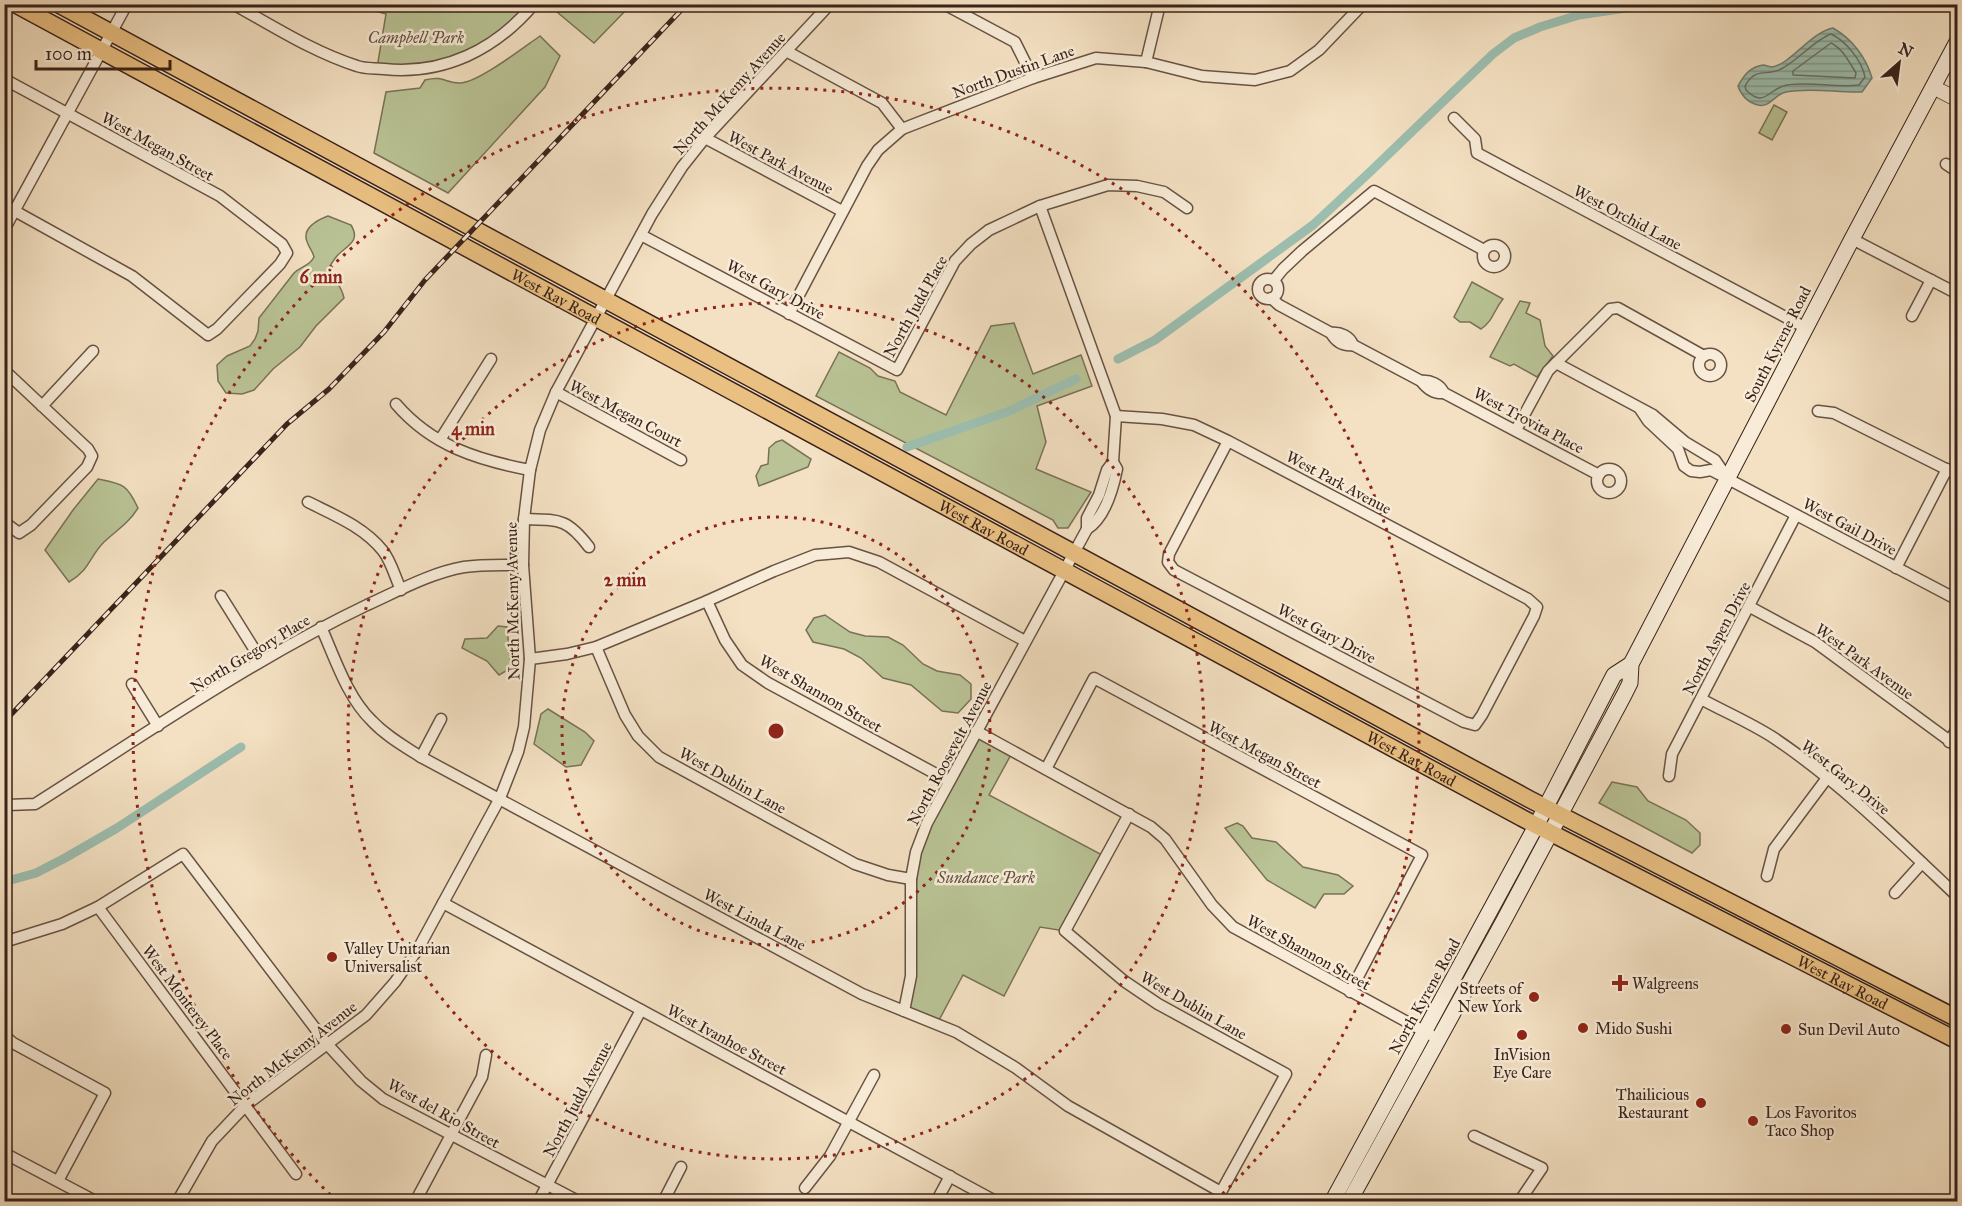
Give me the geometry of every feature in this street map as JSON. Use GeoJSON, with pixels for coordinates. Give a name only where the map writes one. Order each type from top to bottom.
{"type":"FeatureCollection","features":[{"type":"Feature","properties":{"kind":"main road","name":"West Ray Road"},"geometry":{"type":"LineString","coordinates":[[15,4],[106,42],[605,301],[1553,812],[1958,1019]]}},
{"type":"Feature","properties":{"kind":"main road","name":"West Ray Road"},"geometry":{"type":"LineString","coordinates":[[58,4],[106,42],[596,318],[1544,830],[1958,1041]]}},
{"type":"Feature","properties":{"kind":"main road","name":"South Kyrene Road"},"geometry":{"type":"LineString","coordinates":[[1553,812],[1630,683],[1631,664],[1851,239],[1958,40]]}},
{"type":"Feature","properties":{"kind":"main road","name":"North Kyrene Road"},"geometry":{"type":"LineString","coordinates":[[1349,1202],[1438,1040],[1553,812]]}},
{"type":"Feature","properties":{"kind":"main road","name":"North Kyrene Road"},"geometry":{"type":"LineString","coordinates":[[1332,1202],[1425,1032],[1544,830]]}},
{"type":"Feature","properties":{"kind":"street"},"geometry":{"type":"LineString","coordinates":[[4,230],[127,4]]}},
{"type":"Feature","properties":{"kind":"street"},"geometry":{"type":"LineString","coordinates":[[233,4],[315,49],[359,67],[404,71],[432,68],[463,59],[499,38],[522,19],[534,4]]}},
{"type":"Feature","properties":{"kind":"street","name":"North McKemy Avenue"},"geometry":{"type":"LineString","coordinates":[[177,1202],[212,1141],[246,1105],[366,1015],[395,982],[418,950],[500,798],[518,752],[524,727],[530,659],[524,565],[524,519],[530,470],[540,430],[556,392],[640,235],[669,187],[705,138],[830,4]]}},
{"type":"Feature","properties":{"kind":"street"},"geometry":{"type":"LineString","coordinates":[[944,4],[1015,42],[1033,78]]}},
{"type":"Feature","properties":{"kind":"street"},"geometry":{"type":"LineString","coordinates":[[1146,62],[1160,4]]}},
{"type":"Feature","properties":{"kind":"street","name":"North Dustin Lane"},"geometry":{"type":"LineString","coordinates":[[789,314],[842,212],[878,150],[902,129],[1033,78],[1096,58],[1146,62],[1202,76],[1255,80],[1290,71],[1319,50],[1363,4]]}},
{"type":"Feature","properties":{"kind":"street"},"geometry":{"type":"LineString","coordinates":[[786,51],[882,103],[902,129]]}},
{"type":"Feature","properties":{"kind":"street","name":"West Megan Street"},"geometry":{"type":"LineString","coordinates":[[4,79],[220,196],[282,244],[287,253],[248,297],[217,329],[208,335],[132,276],[16,211]]}},
{"type":"Feature","properties":{"kind":"street"},"geometry":{"type":"LineString","coordinates":[[1935,83],[1958,90]]}},
{"type":"Feature","properties":{"kind":"street"},"geometry":{"type":"LineString","coordinates":[[1935,83],[1958,99]]}},
{"type":"Feature","properties":{"kind":"street","name":"West Orchid Lane"},"geometry":{"type":"LineString","coordinates":[[1454,118],[1475,139],[1476,153],[1806,328]]}},
{"type":"Feature","properties":{"kind":"street","name":"West Park Avenue"},"geometry":{"type":"LineString","coordinates":[[705,138],[842,212]]}},
{"type":"Feature","properties":{"kind":"street"},"geometry":{"type":"LineString","coordinates":[[1946,164],[1958,172]]}},
{"type":"Feature","properties":{"kind":"street","name":"North Judd Place"},"geometry":{"type":"LineString","coordinates":[[897,370],[956,261],[971,244],[989,230],[1040,206],[1108,185],[1137,186],[1164,192],[1187,208]]}},
{"type":"Feature","properties":{"kind":"street"},"geometry":{"type":"LineString","coordinates":[[1274,280],[1302,251],[1374,191],[1484,250]]}},
{"type":"Feature","properties":{"kind":"street"},"geometry":{"type":"LineString","coordinates":[[4,205],[16,211]]}},
{"type":"Feature","properties":{"kind":"street","name":"North Roosevelt Avenue"},"geometry":{"type":"LineString","coordinates":[[904,1011],[911,976],[911,879],[916,852],[927,824],[949,781],[1086,529],[1087,518],[1099,495],[1107,470],[1113,462],[1116,416],[1040,206]]}},
{"type":"Feature","properties":{"kind":"street","name":"West Gary Drive"},"geometry":{"type":"LineString","coordinates":[[640,235],[897,370]]}},
{"type":"Feature","properties":{"kind":"street"},"geometry":{"type":"LineString","coordinates":[[1851,239],[1958,294]]}},
{"type":"Feature","properties":{"kind":"street"},"geometry":{"type":"LineString","coordinates":[[1264,279],[1274,280],[1278,285],[1278,292],[1271,298],[1262,296],[1258,287],[1264,279]]}},
{"type":"Feature","properties":{"kind":"street"},"geometry":{"type":"LineString","coordinates":[[1912,316],[1931,280]]}},
{"type":"Feature","properties":{"kind":"street","name":"West Trovita Place"},"geometry":{"type":"LineString","coordinates":[[1271,298],[1279,305],[1331,333],[1338,332],[1351,339],[1353,345],[1421,381],[1437,394],[1444,393],[1599,475]]}},
{"type":"Feature","properties":{"kind":"street"},"geometry":{"type":"LineString","coordinates":[[1516,430],[1542,381],[1556,363],[1610,309],[1618,308],[1704,356]]}},
{"type":"Feature","properties":{"kind":"street"},"geometry":{"type":"LineString","coordinates":[[42,406],[93,351]]}},
{"type":"Feature","properties":{"kind":"street"},"geometry":{"type":"LineString","coordinates":[[440,440],[490,359]]}},
{"type":"Feature","properties":{"kind":"street","name":"West Gail Drive"},"geometry":{"type":"LineString","coordinates":[[1556,363],[1653,415],[1685,442],[1715,460],[1728,479]]}},
{"type":"Feature","properties":{"kind":"street"},"geometry":{"type":"LineString","coordinates":[[4,370],[88,449],[92,456],[87,467],[31,525],[19,533],[4,522]]}},
{"type":"Feature","properties":{"kind":"street","name":"West Megan Court"},"geometry":{"type":"LineString","coordinates":[[556,392],[681,460]]}},
{"type":"Feature","properties":{"kind":"street"},"geometry":{"type":"LineString","coordinates":[[396,404],[408,417],[440,440],[481,460],[530,470]]}},
{"type":"Feature","properties":{"kind":"street","name":"West Gail Drive"},"geometry":{"type":"LineString","coordinates":[[1640,409],[1652,425],[1678,450],[1684,466],[1692,471],[1711,470],[1958,600]]}},
{"type":"Feature","properties":{"kind":"street"},"geometry":{"type":"LineString","coordinates":[[1818,411],[1834,413],[1958,475]]}},
{"type":"Feature","properties":{"kind":"street","name":"West Park Avenue"},"geometry":{"type":"LineString","coordinates":[[1116,416],[1162,419],[1194,425],[1528,599],[1537,607],[1534,615],[1475,725]]}},
{"type":"Feature","properties":{"kind":"street","name":"West Gary Drive"},"geometry":{"type":"LineString","coordinates":[[1228,441],[1169,554],[1168,562],[1174,570],[1464,722],[1475,725]]}},
{"type":"Feature","properties":{"kind":"street"},"geometry":{"type":"LineString","coordinates":[[1896,568],[1947,469]]}},
{"type":"Feature","properties":{"kind":"street"},"geometry":{"type":"LineString","coordinates":[[308,502],[343,519],[366,534],[384,552],[401,590]]}},
{"type":"Feature","properties":{"kind":"street","name":"North Aspen Drive"},"geometry":{"type":"LineString","coordinates":[[1669,776],[1672,754],[1796,515]]}},
{"type":"Feature","properties":{"kind":"street"},"geometry":{"type":"LineString","coordinates":[[524,519],[553,520],[564,523],[575,529],[589,548]]}},
{"type":"Feature","properties":{"kind":"street"},"geometry":{"type":"LineString","coordinates":[[530,659],[567,654],[596,646],[815,555],[849,552],[879,562],[1025,641]]}},
{"type":"Feature","properties":{"kind":"street","name":"North Gregory Place"},"geometry":{"type":"LineString","coordinates":[[7,805],[34,804],[261,660],[321,627],[435,575],[465,567],[524,565]]}},
{"type":"Feature","properties":{"kind":"street"},"geometry":{"type":"LineString","coordinates":[[221,596],[261,660]]}},
{"type":"Feature","properties":{"kind":"street","name":"West Shannon Street"},"geometry":{"type":"LineString","coordinates":[[707,601],[725,640],[742,665],[768,683],[949,781]]}},
{"type":"Feature","properties":{"kind":"street","name":"West Park Avenue"},"geometry":{"type":"LineString","coordinates":[[1750,607],[1815,642],[1953,744]]}},
{"type":"Feature","properties":{"kind":"street","name":"West Linda Lane"},"geometry":{"type":"LineString","coordinates":[[321,627],[350,691],[371,721],[397,742],[862,994],[956,1032],[1016,1068],[1068,1106],[1221,1192]]}},
{"type":"Feature","properties":{"kind":"street","name":"West Dublin Lane"},"geometry":{"type":"LineString","coordinates":[[596,646],[625,715],[638,736],[659,757],[855,864],[888,875],[911,879]]}},
{"type":"Feature","properties":{"kind":"street","name":"West Megan Street"},"geometry":{"type":"LineString","coordinates":[[1046,769],[1094,678],[1422,855],[1350,992]]}},
{"type":"Feature","properties":{"kind":"street"},"geometry":{"type":"LineString","coordinates":[[132,684],[158,726]]}},
{"type":"Feature","properties":{"kind":"street","name":"West Gary Drive"},"geometry":{"type":"LineString","coordinates":[[1701,699],[1774,738],[1827,778],[1856,801],[1958,897]]}},
{"type":"Feature","properties":{"kind":"street"},"geometry":{"type":"LineString","coordinates":[[421,757],[441,719]]}},
{"type":"Feature","properties":{"kind":"street"},"geometry":{"type":"LineString","coordinates":[[1953,744],[1958,727]]}},
{"type":"Feature","properties":{"kind":"street","name":"West Shannon Street"},"geometry":{"type":"LineString","coordinates":[[976,731],[1151,827],[1165,839],[1212,905],[1233,927],[1438,1040]]}},
{"type":"Feature","properties":{"kind":"street"},"geometry":{"type":"LineString","coordinates":[[1767,876],[1774,849],[1827,778]]}},
{"type":"Feature","properties":{"kind":"street","name":"West Dublin Lane"},"geometry":{"type":"LineString","coordinates":[[1129,814],[1065,931],[1124,981],[1158,1004],[1286,1074],[1221,1192]]}},
{"type":"Feature","properties":{"kind":"street","name":"West del Rio Street"},"geometry":{"type":"LineString","coordinates":[[98,907],[183,854],[327,1044],[361,1081],[383,1099],[580,1202]]}},
{"type":"Feature","properties":{"kind":"street"},"geometry":{"type":"LineString","coordinates":[[1895,893],[1922,863]]}},
{"type":"Feature","properties":{"kind":"street","name":"West Ivanhoe Street"},"geometry":{"type":"LineString","coordinates":[[443,903],[997,1202]]}},
{"type":"Feature","properties":{"kind":"street"},"geometry":{"type":"LineString","coordinates":[[4,942],[62,924],[98,907]]}},
{"type":"Feature","properties":{"kind":"street","name":"West Monterey Place"},"geometry":{"type":"LineString","coordinates":[[98,907],[296,1174]]}},
{"type":"Feature","properties":{"kind":"street","name":"North Judd Avenue"},"geometry":{"type":"LineString","coordinates":[[538,1202],[641,1010]]}},
{"type":"Feature","properties":{"kind":"street"},"geometry":{"type":"LineString","coordinates":[[4,1035],[13,1043],[105,1093],[58,1181]]}},
{"type":"Feature","properties":{"kind":"street"},"geometry":{"type":"LineString","coordinates":[[415,1202],[482,1077],[486,1055]]}},
{"type":"Feature","properties":{"kind":"street"},"geometry":{"type":"LineString","coordinates":[[805,1188],[830,1156],[874,1075]]}},
{"type":"Feature","properties":{"kind":"street"},"geometry":{"type":"LineString","coordinates":[[1474,1136],[1542,1168],[1519,1202]]}},
{"type":"Feature","properties":{"kind":"street"},"geometry":{"type":"LineString","coordinates":[[4,1153],[97,1202]]}},
{"type":"Feature","properties":{"kind":"street"},"geometry":{"type":"LineString","coordinates":[[663,1202],[681,1167]]}},
{"type":"Feature","properties":{"kind":"street"},"geometry":{"type":"LineString","coordinates":[[936,1202],[950,1176]]}},
{"type":"Feature","properties":{"kind":"green space","name":"Campbell Park"},"geometry":{"type":"Polygon","coordinates":[[[355,5],[534,5],[463,59],[377,68],[386,14],[355,5]]]}},
{"type":"Feature","properties":{"kind":"green space"},"geometry":{"type":"Polygon","coordinates":[[[564,5],[631,5],[594,43],[557,12],[564,5]]]}},
{"type":"Feature","properties":{"kind":"green space"},"geometry":{"type":"Polygon","coordinates":[[[540,36],[560,56],[545,87],[448,193],[374,153],[386,92],[420,88],[425,80],[432,79],[456,83],[469,81],[479,77],[540,36]]]}},
{"type":"Feature","properties":{"kind":"green space"},"geometry":{"type":"Polygon","coordinates":[[[1774,105],[1787,112],[1772,140],[1759,133],[1774,105]]]}},
{"type":"Feature","properties":{"kind":"green space"},"geometry":{"type":"Polygon","coordinates":[[[328,216],[351,225],[354,230],[353,241],[330,266],[344,298],[316,326],[300,347],[273,369],[254,390],[242,394],[226,393],[218,381],[217,365],[227,356],[250,346],[258,331],[259,318],[294,273],[314,257],[306,239],[308,230],[319,220],[328,216]]]}},
{"type":"Feature","properties":{"kind":"green space"},"geometry":{"type":"Polygon","coordinates":[[[1472,282],[1503,299],[1489,322],[1481,329],[1470,322],[1460,322],[1454,317],[1472,282]]]}},
{"type":"Feature","properties":{"kind":"green space"},"geometry":{"type":"Polygon","coordinates":[[[1520,301],[1530,303],[1526,313],[1540,320],[1545,346],[1553,356],[1537,377],[1514,364],[1510,366],[1490,357],[1520,301]]]}},
{"type":"Feature","properties":{"kind":"green space"},"geometry":{"type":"Polygon","coordinates":[[[1014,323],[1033,374],[1081,355],[1092,386],[1037,406],[1046,442],[1036,469],[1091,492],[1068,528],[1058,528],[1053,520],[816,396],[839,352],[870,368],[878,376],[895,381],[900,392],[946,415],[991,326],[1014,323]]]}},
{"type":"Feature","properties":{"kind":"green space"},"geometry":{"type":"Polygon","coordinates":[[[782,440],[811,459],[808,467],[759,486],[756,476],[761,466],[768,464],[769,448],[782,440]]]}},
{"type":"Feature","properties":{"kind":"green space"},"geometry":{"type":"Polygon","coordinates":[[[98,479],[123,486],[131,494],[138,508],[127,522],[104,542],[81,573],[69,582],[45,550],[98,479]]]}},
{"type":"Feature","properties":{"kind":"green space"},"geometry":{"type":"Polygon","coordinates":[[[825,615],[850,632],[865,636],[888,637],[903,645],[923,664],[937,671],[960,675],[971,684],[971,699],[958,713],[942,711],[911,685],[883,678],[861,658],[844,649],[813,642],[806,630],[814,618],[825,615]]]}},
{"type":"Feature","properties":{"kind":"green space"},"geometry":{"type":"Polygon","coordinates":[[[498,626],[507,627],[511,668],[499,675],[487,661],[462,648],[465,639],[487,638],[498,626]]]}},
{"type":"Feature","properties":{"kind":"green space"},"geometry":{"type":"Polygon","coordinates":[[[548,709],[585,732],[594,741],[581,765],[566,767],[534,744],[541,714],[548,709]]]}},
{"type":"Feature","properties":{"kind":"green space","name":"Sundance Park"},"geometry":{"type":"Polygon","coordinates":[[[976,731],[1013,751],[989,795],[1106,857],[1065,931],[1040,927],[1004,996],[963,975],[937,1024],[904,1011],[916,852],[976,731]]]}},
{"type":"Feature","properties":{"kind":"green space"},"geometry":{"type":"Polygon","coordinates":[[[1612,782],[1637,787],[1648,801],[1686,820],[1700,833],[1700,845],[1692,853],[1599,803],[1612,782]]]}},
{"type":"Feature","properties":{"kind":"green space"},"geometry":{"type":"Polygon","coordinates":[[[1237,823],[1243,826],[1252,838],[1276,842],[1303,867],[1338,875],[1353,886],[1344,894],[1324,894],[1315,908],[1267,880],[1225,828],[1237,823]]]}},
{"type":"Feature","properties":{"kind":"water"},"geometry":{"type":"Polygon","coordinates":[[[1833,28],[1852,43],[1866,63],[1872,78],[1862,92],[1815,90],[1786,92],[1766,105],[1751,102],[1743,95],[1738,86],[1751,70],[1763,65],[1772,67],[1779,65],[1817,35],[1833,28]]]}},
{"type":"Feature","properties":{"kind":"waterway"},"geometry":{"type":"LineString","coordinates":[[1118,359],[1155,340],[1313,225],[1493,54],[1514,38],[1579,15],[1653,4]]}},
{"type":"Feature","properties":{"kind":"waterway"},"geometry":{"type":"LineString","coordinates":[[907,447],[1007,412],[1076,379]]}},
{"type":"Feature","properties":{"kind":"waterway"},"geometry":{"type":"LineString","coordinates":[[4,882],[36,873],[65,858],[117,828],[241,747]]}},
{"type":"Feature","properties":{"kind":"railway"},"geometry":{"type":"LineString","coordinates":[[4,722],[287,424],[329,389],[384,332],[425,280],[687,4]]}},
{"type":"Feature","properties":{"kind":"place","name":"Valley Unitarian Universalist"},"geometry":{"type":"Point","coordinates":[332,957]}},
{"type":"Feature","properties":{"kind":"place","name":"Walgreens"},"geometry":{"type":"Point","coordinates":[1620,983]}},
{"type":"Feature","properties":{"kind":"place","name":"Streets of New York"},"geometry":{"type":"Point","coordinates":[1534,997]}},
{"type":"Feature","properties":{"kind":"place","name":"Mido Sushi"},"geometry":{"type":"Point","coordinates":[1583,1028]}},
{"type":"Feature","properties":{"kind":"place","name":"Sun Devil Auto"},"geometry":{"type":"Point","coordinates":[1786,1029]}},
{"type":"Feature","properties":{"kind":"place","name":"InVision Eye Care"},"geometry":{"type":"Point","coordinates":[1522,1035]}},
{"type":"Feature","properties":{"kind":"place","name":"Thailicious Restaurant"},"geometry":{"type":"Point","coordinates":[1701,1103]}},
{"type":"Feature","properties":{"kind":"place","name":"Los Favoritos Taco Shop"},"geometry":{"type":"Point","coordinates":[1753,1121]}}]}
